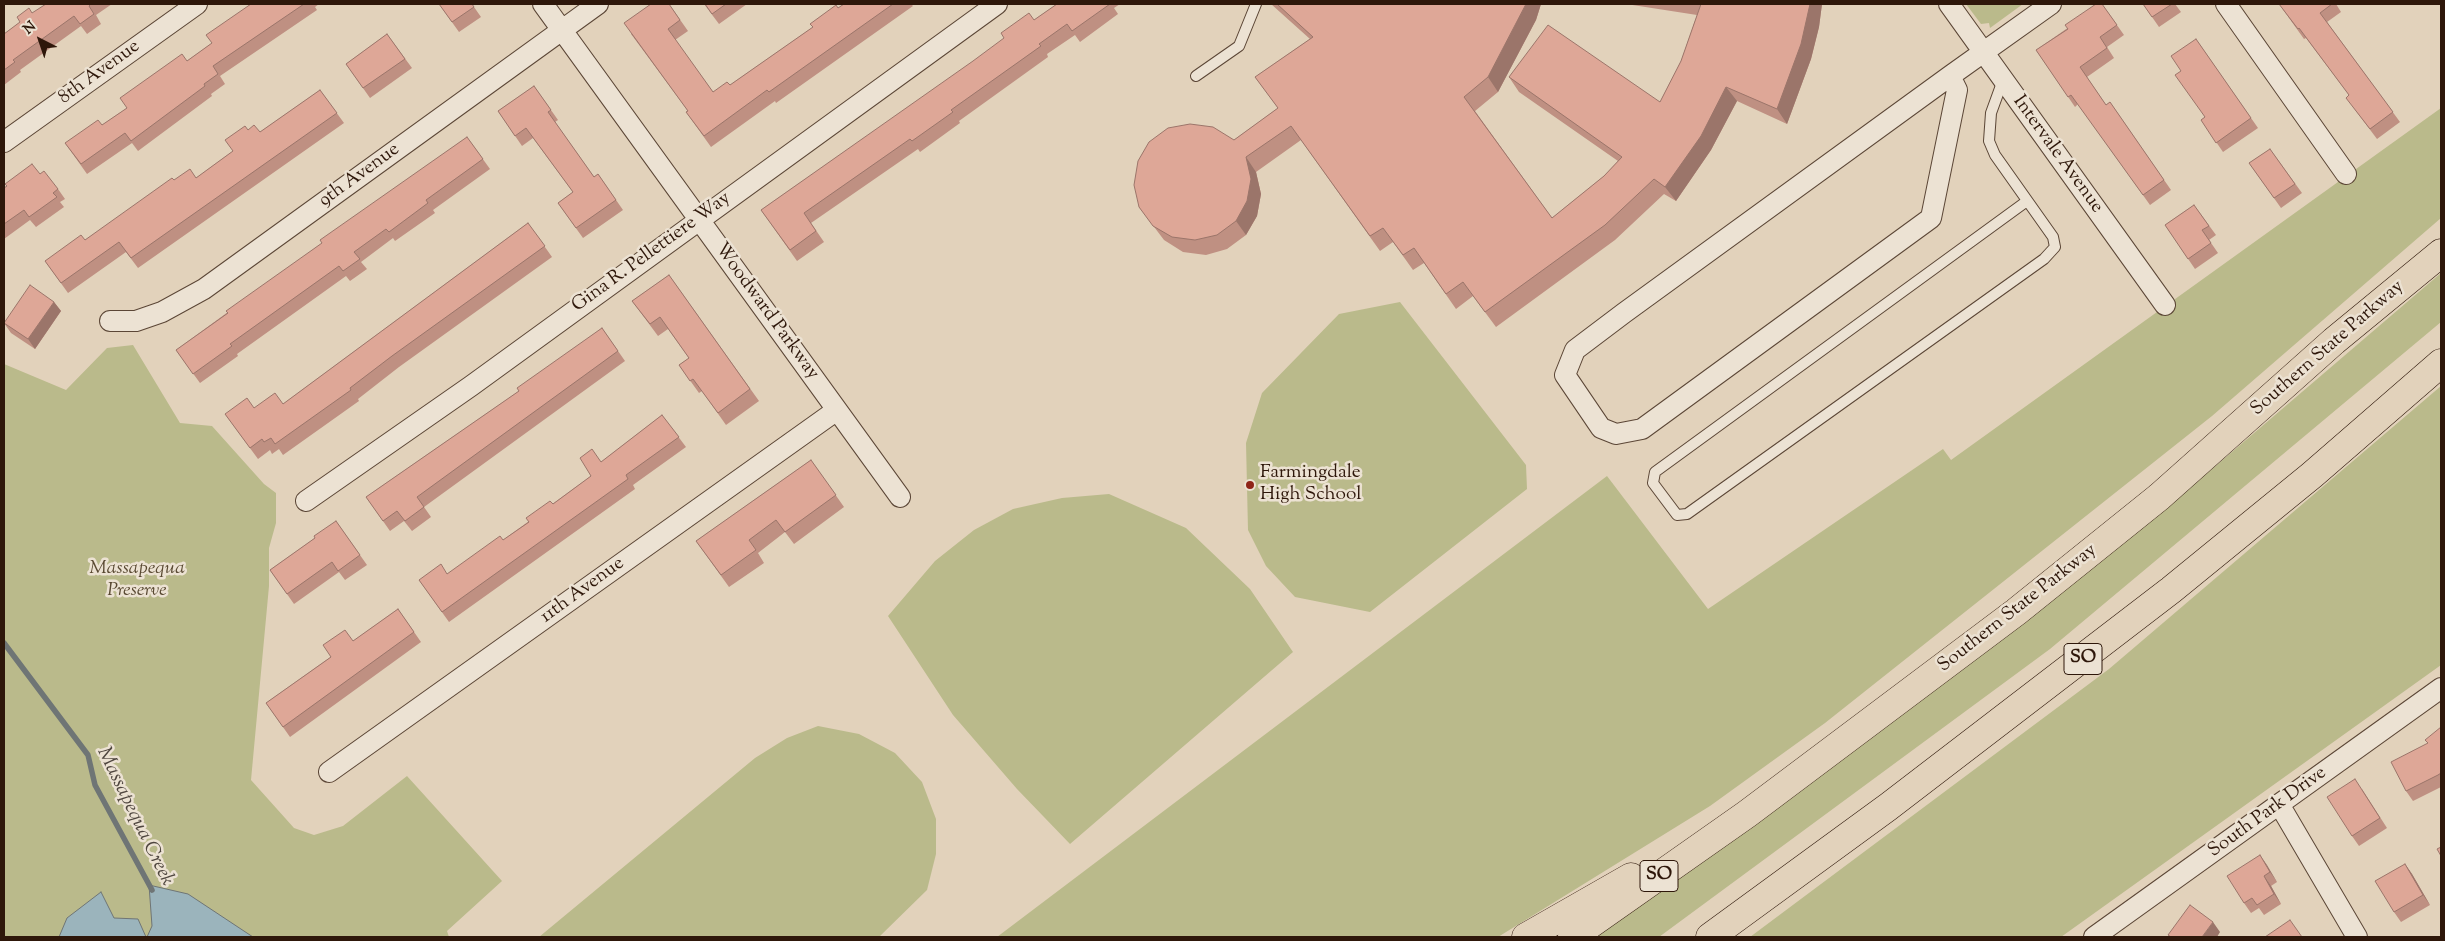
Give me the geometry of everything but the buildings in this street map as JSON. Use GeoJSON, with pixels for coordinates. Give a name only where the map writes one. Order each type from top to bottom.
{"type":"FeatureCollection","features":[{"type":"Feature","properties":{"kind":"highway","name":"Southern State Parkway"},"geometry":{"type":"LineString","coordinates":[[1572,937],[1747,814],[2016,612],[2160,497],[2334,342],[2441,253]]}},
{"type":"Feature","properties":{"kind":"highway","name":"SO"},"geometry":{"type":"LineString","coordinates":[[1710,937],[1888,807],[2155,602],[2312,476],[2441,363]]}},
{"type":"Feature","properties":{"kind":"highway"},"geometry":{"type":"LineString","coordinates":[[1526,937],[1747,814]]}},
{"type":"Feature","properties":{"kind":"street","name":"8th Avenue"},"geometry":{"type":"LineString","coordinates":[[4,142],[197,4]]}},
{"type":"Feature","properties":{"kind":"street","name":"Woodward Parkway"},"geometry":{"type":"LineString","coordinates":[[543,4],[900,497]]}},
{"type":"Feature","properties":{"kind":"street","name":"9th Avenue"},"geometry":{"type":"LineString","coordinates":[[110,321],[136,321],[162,312],[204,288],[598,4]]}},
{"type":"Feature","properties":{"kind":"street","name":"Gina R. Pellettiere Way"},"geometry":{"type":"LineString","coordinates":[[306,501],[470,386],[997,4]]}},
{"type":"Feature","properties":{"kind":"street","name":"Intervale Avenue"},"geometry":{"type":"LineString","coordinates":[[1949,4],[2165,305]]}},
{"type":"Feature","properties":{"kind":"street"},"geometry":{"type":"LineString","coordinates":[[1950,76],[1957,90],[1931,218],[1642,429],[1616,434],[1601,428],[1565,375],[1575,350],[1950,76],[2052,4]]}},
{"type":"Feature","properties":{"kind":"street"},"geometry":{"type":"LineString","coordinates":[[2226,4],[2346,174]]}},
{"type":"Feature","properties":{"kind":"street","name":"11th Avenue"},"geometry":{"type":"LineString","coordinates":[[329,772],[837,410]]}},
{"type":"Feature","properties":{"kind":"street","name":"South Park Drive"},"geometry":{"type":"LineString","coordinates":[[2094,937],[2441,688]]}},
{"type":"Feature","properties":{"kind":"street"},"geometry":{"type":"LineString","coordinates":[[2279,804],[2357,937]]}},
{"type":"Feature","properties":{"kind":"lane"},"geometry":{"type":"LineString","coordinates":[[1196,76],[1239,46],[1256,4]]}},
{"type":"Feature","properties":{"kind":"lane"},"geometry":{"type":"LineString","coordinates":[[2003,79],[1991,113],[1989,141],[1995,155],[2053,237],[2055,247],[2044,260],[1687,514],[1677,515],[1653,483],[1655,472],[2027,201]]}},
{"type":"Feature","properties":{"kind":"green space"},"geometry":{"type":"Polygon","coordinates":[[[1966,4],[2023,4],[1990,28],[1989,23],[1981,24],[1966,4]]]}},
{"type":"Feature","properties":{"kind":"green space"},"geometry":{"type":"Polygon","coordinates":[[[2441,108],[2441,218],[2212,416],[1825,723],[1710,806],[1498,937],[997,937],[1607,476],[1708,609],[1943,449],[1951,460],[2441,108]]]}},
{"type":"Feature","properties":{"kind":"green space"},"geometry":{"type":"Polygon","coordinates":[[[2441,273],[2441,322],[2050,649],[1659,937],[1588,937],[1834,764],[2212,469],[2441,273]]]}},
{"type":"Feature","properties":{"kind":"green space"},"geometry":{"type":"Polygon","coordinates":[[[1400,302],[1526,465],[1527,489],[1370,612],[1295,597],[1266,566],[1248,530],[1246,443],[1262,393],[1339,314],[1400,302]]]}},
{"type":"Feature","properties":{"kind":"green space","name":"Massapequa Preserve"},"geometry":{"type":"Polygon","coordinates":[[[133,345],[180,423],[212,426],[264,484],[276,493],[276,523],[269,548],[269,586],[251,780],[294,828],[314,835],[343,826],[407,776],[502,881],[447,931],[449,937],[4,937],[4,364],[66,390],[107,348],[133,345]]]}},
{"type":"Feature","properties":{"kind":"green space"},"geometry":{"type":"Polygon","coordinates":[[[2441,386],[2441,665],[2061,937],[1750,937],[2109,669],[2441,386]]]}},
{"type":"Feature","properties":{"kind":"green space"},"geometry":{"type":"Polygon","coordinates":[[[1109,494],[1186,528],[1250,589],[1293,652],[1070,844],[1017,789],[953,715],[888,616],[935,561],[974,530],[1013,509],[1062,498],[1109,494]]]}},
{"type":"Feature","properties":{"kind":"green space"},"geometry":{"type":"Polygon","coordinates":[[[818,726],[859,734],[895,753],[922,782],[936,819],[936,854],[927,890],[879,937],[539,937],[755,758],[787,738],[818,726]]]}},
{"type":"Feature","properties":{"kind":"water"},"geometry":{"type":"Polygon","coordinates":[[[149,885],[188,894],[253,937],[147,937],[152,926],[149,885]]]}},
{"type":"Feature","properties":{"kind":"water"},"geometry":{"type":"Polygon","coordinates":[[[101,892],[114,918],[138,919],[146,937],[59,937],[67,918],[101,892]]]}},
{"type":"Feature","properties":{"kind":"waterway","name":"Massapequa Creek"},"geometry":{"type":"LineString","coordinates":[[4,643],[88,755],[95,785],[152,890]]}},
{"type":"Feature","properties":{"kind":"place","name":"Farmingdale High School"},"geometry":{"type":"Point","coordinates":[1250,485]}}]}
